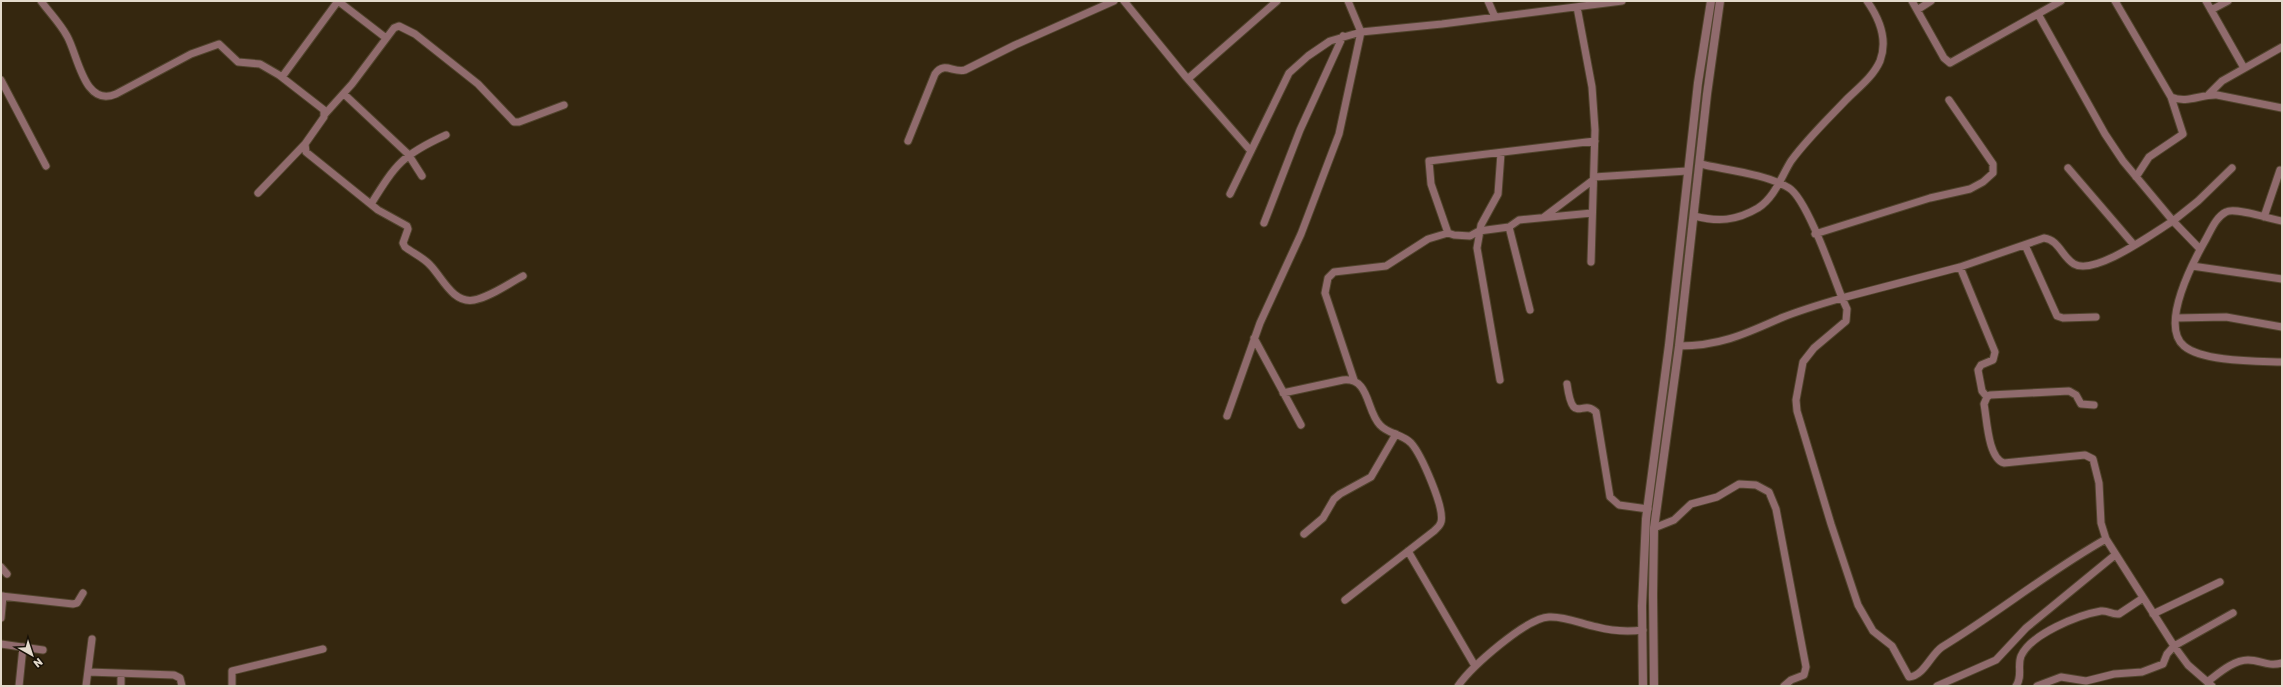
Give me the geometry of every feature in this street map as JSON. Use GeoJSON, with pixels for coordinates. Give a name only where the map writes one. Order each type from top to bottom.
{"type":"FeatureCollection","features":[{"type":"Feature","properties":{"kind":"street"},"geometry":{"type":"LineString","coordinates":[[41,1],[65,32],[78,67],[92,88],[101,97],[108,97],[116,94],[191,54],[217,44],[223,46],[238,62],[260,64],[282,77],[321,106],[325,114]]}},
{"type":"Feature","properties":{"kind":"street"},"geometry":{"type":"LineString","coordinates":[[282,77],[338,1],[386,38]]}},
{"type":"Feature","properties":{"kind":"street"},"geometry":{"type":"LineString","coordinates":[[908,141],[935,74],[940,68],[945,67],[958,71],[965,70],[1015,44],[1114,1]]}},
{"type":"Feature","properties":{"kind":"street"},"geometry":{"type":"LineString","coordinates":[[1124,1],[1186,77],[1250,150]]}},
{"type":"Feature","properties":{"kind":"street"},"geometry":{"type":"LineString","coordinates":[[1186,77],[1193,75],[1277,1]]}},
{"type":"Feature","properties":{"kind":"street"},"geometry":{"type":"LineString","coordinates":[[1227,416],[1254,338],[1301,234],[1332,156],[1361,32],[1348,1]]}},
{"type":"Feature","properties":{"kind":"street"},"geometry":{"type":"LineString","coordinates":[[1488,1],[1495,17]]}},
{"type":"Feature","properties":{"kind":"street"},"geometry":{"type":"LineString","coordinates":[[1230,194],[1288,73],[1323,45],[1342,36],[1361,32],[1622,1]]}},
{"type":"Feature","properties":{"kind":"street"},"geometry":{"type":"LineString","coordinates":[[1643,686],[1642,606],[1648,509],[1669,345],[1687,171],[1698,83],[1711,1]]}},
{"type":"Feature","properties":{"kind":"street"},"geometry":{"type":"LineString","coordinates":[[1654,686],[1652,595],[1654,528],[1679,346],[1707,94],[1720,1]]}},
{"type":"Feature","properties":{"kind":"street"},"geometry":{"type":"LineString","coordinates":[[1694,216],[1720,221],[1743,215],[1759,207],[1770,197],[1791,162],[1807,142],[1872,74],[1880,60],[1883,41],[1879,22],[1867,1]]}},
{"type":"Feature","properties":{"kind":"street"},"geometry":{"type":"LineString","coordinates":[[1912,1],[1944,58],[1950,63],[2061,1]]}},
{"type":"Feature","properties":{"kind":"street"},"geometry":{"type":"LineString","coordinates":[[1917,10],[1931,1]]}},
{"type":"Feature","properties":{"kind":"street"},"geometry":{"type":"LineString","coordinates":[[2115,1],[2171,97],[2182,134],[2149,157],[2136,177]]}},
{"type":"Feature","properties":{"kind":"street"},"geometry":{"type":"LineString","coordinates":[[2206,1],[2244,68]]}},
{"type":"Feature","properties":{"kind":"street"},"geometry":{"type":"LineString","coordinates":[[2211,10],[2228,1]]}},
{"type":"Feature","properties":{"kind":"street"},"geometry":{"type":"LineString","coordinates":[[1577,7],[1592,87],[1595,141],[1591,262]]}},
{"type":"Feature","properties":{"kind":"street"},"geometry":{"type":"LineString","coordinates":[[2038,14],[2105,134],[2136,177],[2173,221],[2200,249]]}},
{"type":"Feature","properties":{"kind":"street"},"geometry":{"type":"LineString","coordinates":[[258,193],[305,144],[325,114],[344,94],[394,28],[399,26],[415,34],[478,84],[514,122],[519,122],[564,105]]}},
{"type":"Feature","properties":{"kind":"street"},"geometry":{"type":"LineString","coordinates":[[1264,223],[1300,130],[1342,36]]}},
{"type":"Feature","properties":{"kind":"street"},"geometry":{"type":"LineString","coordinates":[[2209,94],[2222,81],[2282,46]]}},
{"type":"Feature","properties":{"kind":"street"},"geometry":{"type":"LineString","coordinates":[[1,80],[46,166]]}},
{"type":"Feature","properties":{"kind":"street"},"geometry":{"type":"LineString","coordinates":[[344,94],[408,154],[422,176]]}},
{"type":"Feature","properties":{"kind":"street"},"geometry":{"type":"LineString","coordinates":[[2171,97],[2183,100],[2209,94],[2282,108]]}},
{"type":"Feature","properties":{"kind":"street"},"geometry":{"type":"LineString","coordinates":[[1815,234],[1930,198],[1970,189],[1990,177],[1993,173],[1993,164],[1949,100]]}},
{"type":"Feature","properties":{"kind":"street"},"geometry":{"type":"LineString","coordinates":[[371,204],[394,168],[408,154],[446,135]]}},
{"type":"Feature","properties":{"kind":"street"},"geometry":{"type":"LineString","coordinates":[[1448,233],[1431,184],[1429,161],[1595,141]]}},
{"type":"Feature","properties":{"kind":"street"},"geometry":{"type":"LineString","coordinates":[[305,144],[306,152],[371,204],[388,216],[407,226],[408,229],[404,242],[406,247],[426,261],[450,290],[463,300],[478,299],[523,276]]}},
{"type":"Feature","properties":{"kind":"street"},"geometry":{"type":"LineString","coordinates":[[1500,380],[1478,257],[1479,231],[1498,194],[1501,153]]}},
{"type":"Feature","properties":{"kind":"street"},"geometry":{"type":"LineString","coordinates":[[1700,164],[1779,184],[1790,189],[1798,197],[1842,298],[1846,309],[1846,321],[1814,348],[1803,362],[1796,400],[1797,411],[1831,524],[1858,605],[1872,631],[1892,646],[1907,675],[1912,677],[1915,675],[1931,661],[1939,649],[1978,625],[2066,562],[2106,538]]}},
{"type":"Feature","properties":{"kind":"street"},"geometry":{"type":"LineString","coordinates":[[2068,168],[2134,245]]}},
{"type":"Feature","properties":{"kind":"street"},"geometry":{"type":"LineString","coordinates":[[1679,346],[1698,346],[1735,339],[1811,307],[1960,267],[2044,238],[2049,239],[2072,263],[2080,266],[2091,266],[2104,261],[2134,245],[2173,221],[2194,205],[2232,168]]}},
{"type":"Feature","properties":{"kind":"street"},"geometry":{"type":"LineString","coordinates":[[2264,218],[2280,170]]}},
{"type":"Feature","properties":{"kind":"street"},"geometry":{"type":"LineString","coordinates":[[1543,217],[1593,178],[1687,171]]}},
{"type":"Feature","properties":{"kind":"street"},"geometry":{"type":"LineString","coordinates":[[2282,221],[2238,211],[2226,212],[2216,222],[2200,249],[2181,290],[2176,318],[2179,339],[2186,348],[2219,358],[2282,362]]}},
{"type":"Feature","properties":{"kind":"street"},"geometry":{"type":"LineString","coordinates":[[1354,380],[1325,293],[1328,278],[1334,272],[1386,266],[1428,239],[1448,233],[1454,236],[1470,236],[1479,231],[1509,227],[1519,220],[1592,213]]}},
{"type":"Feature","properties":{"kind":"street"},"geometry":{"type":"LineString","coordinates":[[1509,227],[1530,310]]}},
{"type":"Feature","properties":{"kind":"street"},"geometry":{"type":"LineString","coordinates":[[2025,245],[2057,316],[2063,318],[2096,317]]}},
{"type":"Feature","properties":{"kind":"street"},"geometry":{"type":"LineString","coordinates":[[2192,266],[2282,279]]}},
{"type":"Feature","properties":{"kind":"street"},"geometry":{"type":"LineString","coordinates":[[1960,267],[1995,352],[1993,360],[1981,365],[1978,370],[1981,386],[1987,397]]}},
{"type":"Feature","properties":{"kind":"street"},"geometry":{"type":"LineString","coordinates":[[2176,318],[2226,317],[2282,327]]}},
{"type":"Feature","properties":{"kind":"street"},"geometry":{"type":"LineString","coordinates":[[1254,338],[1301,425]]}},
{"type":"Feature","properties":{"kind":"street"},"geometry":{"type":"LineString","coordinates":[[1283,393],[1343,380],[1354,380],[1361,385],[1379,425],[1385,430],[1405,438],[1412,443],[1424,462],[1442,514],[1439,526],[1345,600]]}},
{"type":"Feature","properties":{"kind":"street"},"geometry":{"type":"LineString","coordinates":[[1568,384],[1570,402],[1574,409],[1578,410],[1589,408],[1596,412],[1610,498],[1619,505],[1648,509]]}},
{"type":"Feature","properties":{"kind":"street"},"geometry":{"type":"LineString","coordinates":[[2094,405],[2081,404],[2076,395],[2069,390],[1995,394],[1987,397],[1984,404],[1995,457],[2004,463],[2084,455],[2093,460],[2099,483],[2101,523],[2106,538],[2115,555],[2174,646],[2188,665],[2209,684],[2222,671],[2242,661],[2248,660],[2269,665],[2282,663]]}},
{"type":"Feature","properties":{"kind":"street"},"geometry":{"type":"LineString","coordinates":[[1304,534],[1323,518],[1334,499],[1340,494],[1358,486],[1371,477],[1396,434]]}},
{"type":"Feature","properties":{"kind":"street"},"geometry":{"type":"LineString","coordinates":[[1654,528],[1674,520],[1691,504],[1717,497],[1739,484],[1756,485],[1769,492],[1777,517],[1806,667],[1804,675],[1791,680],[1784,686]]}},
{"type":"Feature","properties":{"kind":"street"},"geometry":{"type":"LineString","coordinates":[[1408,551],[1475,666]]}},
{"type":"Feature","properties":{"kind":"street"},"geometry":{"type":"LineString","coordinates":[[1937,686],[1996,660],[2026,628],[2115,555]]}},
{"type":"Feature","properties":{"kind":"street"},"geometry":{"type":"LineString","coordinates":[[1,567],[7,574]]}},
{"type":"Feature","properties":{"kind":"street"},"geometry":{"type":"LineString","coordinates":[[2154,614],[2220,582]]}},
{"type":"Feature","properties":{"kind":"street"},"geometry":{"type":"LineString","coordinates":[[1,618],[2,596],[73,604],[77,602],[83,593]]}},
{"type":"Feature","properties":{"kind":"street"},"geometry":{"type":"LineString","coordinates":[[2016,686],[2020,680],[2021,657],[2031,644],[2048,632],[2082,616],[2105,611],[2119,614],[2143,598]]}},
{"type":"Feature","properties":{"kind":"street"},"geometry":{"type":"LineString","coordinates":[[2037,686],[2061,677],[2086,681],[2114,674],[2142,672],[2163,664],[2167,654],[2174,646],[2233,613]]}},
{"type":"Feature","properties":{"kind":"street"},"geometry":{"type":"LineString","coordinates":[[1458,686],[1475,666],[1531,623],[1548,617],[1614,630],[1643,630]]}},
{"type":"Feature","properties":{"kind":"street"},"geometry":{"type":"LineString","coordinates":[[86,686],[92,639]]}},
{"type":"Feature","properties":{"kind":"street"},"geometry":{"type":"LineString","coordinates":[[1,644],[43,650]]}},
{"type":"Feature","properties":{"kind":"street"},"geometry":{"type":"LineString","coordinates":[[19,686],[23,647]]}},
{"type":"Feature","properties":{"kind":"street"},"geometry":{"type":"LineString","coordinates":[[232,686],[232,671],[324,649]]}},
{"type":"Feature","properties":{"kind":"street"},"geometry":{"type":"LineString","coordinates":[[88,672],[174,675],[180,678],[182,686]]}},
{"type":"Feature","properties":{"kind":"street"},"geometry":{"type":"LineString","coordinates":[[121,674],[121,686]]}}]}
